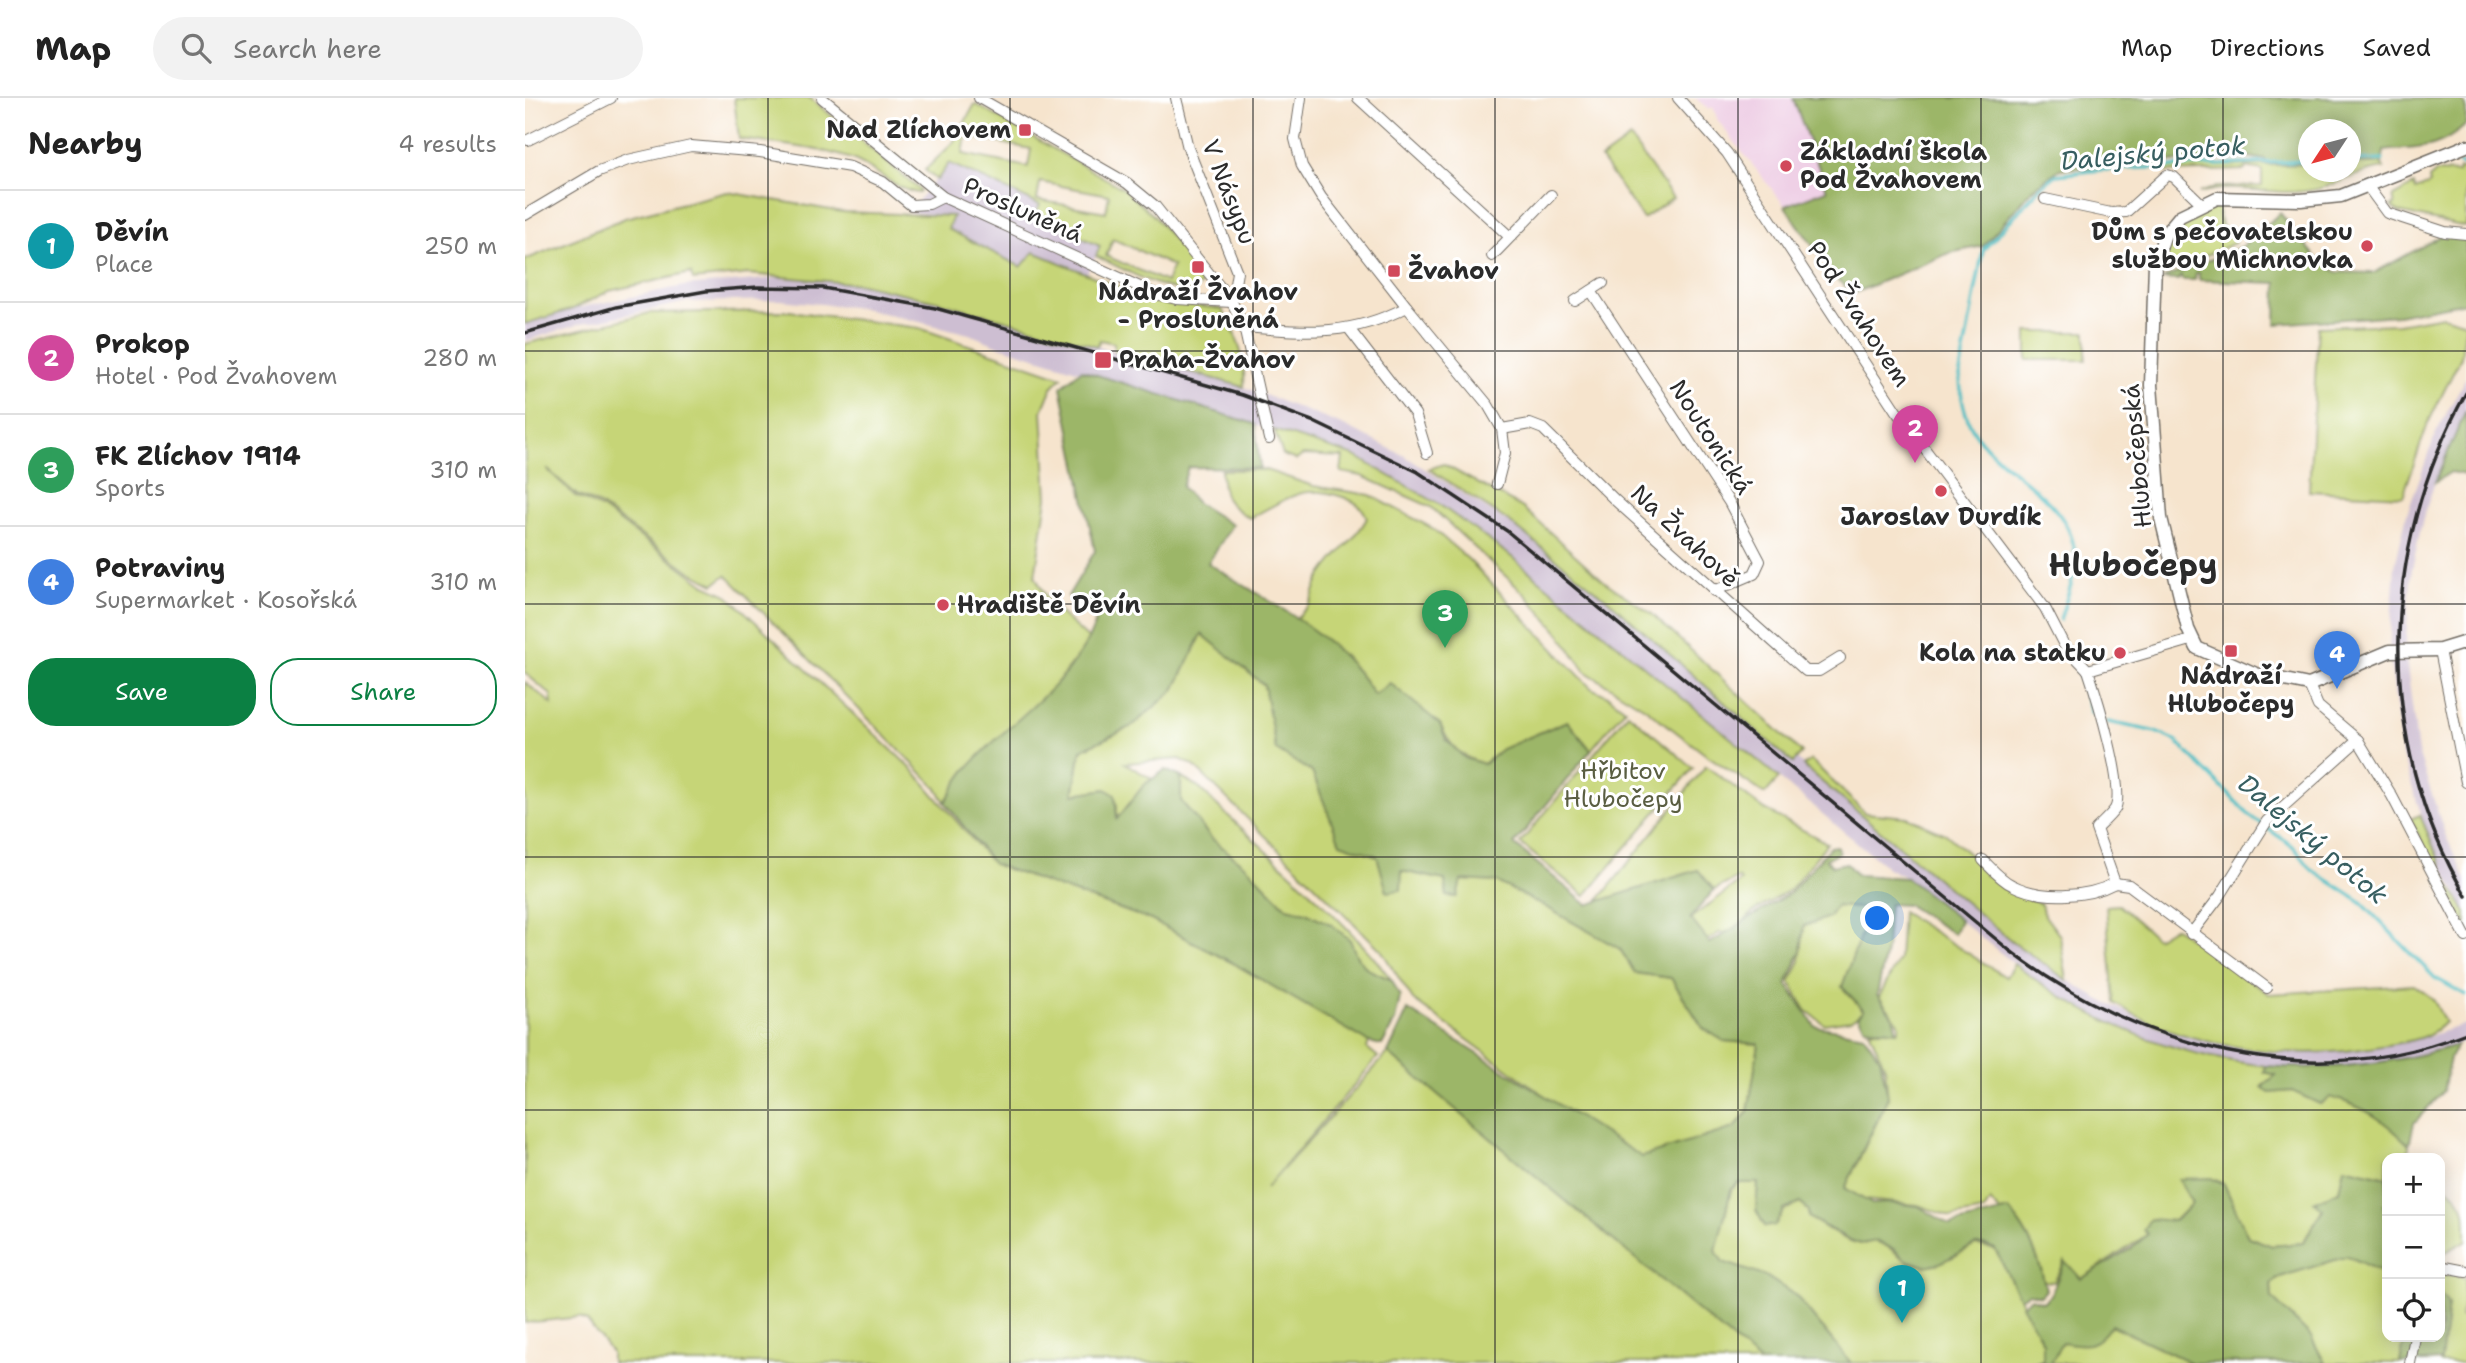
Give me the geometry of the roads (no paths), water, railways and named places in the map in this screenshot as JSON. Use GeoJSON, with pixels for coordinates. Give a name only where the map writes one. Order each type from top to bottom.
{"type":"FeatureCollection","features":[{"type":"Feature","properties":{"kind":"street"},"geometry":{"type":"LineString","coordinates":[[528,139],[611,98]]}},
{"type":"Feature","properties":{"kind":"street"},"geometry":{"type":"LineString","coordinates":[[822,98],[943,197]]}},
{"type":"Feature","properties":{"kind":"street"},"geometry":{"type":"LineString","coordinates":[[979,98],[1127,183],[1155,206],[1232,302],[1244,327],[1269,439]]}},
{"type":"Feature","properties":{"kind":"street","name":"V Násypu"},"geometry":{"type":"LineString","coordinates":[[1177,98],[1188,148],[1237,272],[1232,302]]}},
{"type":"Feature","properties":{"kind":"street"},"geometry":{"type":"LineString","coordinates":[[1301,98],[1295,139],[1302,166],[1321,197],[1487,405],[1502,429],[1505,453],[1497,484]]}},
{"type":"Feature","properties":{"kind":"street"},"geometry":{"type":"LineString","coordinates":[[1358,98],[1510,237]]}},
{"type":"Feature","properties":{"kind":"street","name":"Pod Žvahovem"},"geometry":{"type":"LineString","coordinates":[[1678,98],[1727,153],[1784,236],[1896,411],[2045,608],[2064,645],[2088,670]]}},
{"type":"Feature","properties":{"kind":"street","name":"Hlubočepská"},"geometry":{"type":"LineString","coordinates":[[2191,640],[2160,508],[2151,385],[2157,251],[2174,221],[2201,203],[2235,197],[2315,200],[2368,187],[2466,144]]}},
{"type":"Feature","properties":{"kind":"street","name":"Prosluněná"},"geometry":{"type":"LineString","coordinates":[[525,215],[599,172],[628,160],[691,146],[760,152],[850,167],[883,182],[911,205],[929,204],[943,197],[1155,294],[1176,299],[1232,302]]}},
{"type":"Feature","properties":{"kind":"street"},"geometry":{"type":"LineString","coordinates":[[2045,199],[2111,213],[2126,212],[2167,175],[2174,177],[2201,203]]}},
{"type":"Feature","properties":{"kind":"street"},"geometry":{"type":"LineString","coordinates":[[2368,187],[2387,213],[2445,232],[2466,234]]}},
{"type":"Feature","properties":{"kind":"street"},"geometry":{"type":"LineString","coordinates":[[1492,256],[1551,194]]}},
{"type":"Feature","properties":{"kind":"street"},"geometry":{"type":"LineString","coordinates":[[1575,301],[1603,283]]}},
{"type":"Feature","properties":{"kind":"street","name":"Noutonická"},"geometry":{"type":"LineString","coordinates":[[1591,291],[1729,502],[1760,561],[1754,574],[1714,591]]}},
{"type":"Feature","properties":{"kind":"street"},"geometry":{"type":"LineString","coordinates":[[1244,327],[1350,330],[1407,307]]}},
{"type":"Feature","properties":{"kind":"street"},"geometry":{"type":"LineString","coordinates":[[1350,330],[1415,414],[1427,453]]}},
{"type":"Feature","properties":{"kind":"street","name":"Na Žvahově"},"geometry":{"type":"LineString","coordinates":[[1502,429],[1530,424],[1543,429],[1714,591],[1806,671],[1819,671],[1840,658]]}},
{"type":"Feature","properties":{"kind":"street"},"geometry":{"type":"LineString","coordinates":[[2115,883],[2096,829],[2115,808],[2118,796],[2106,729],[2088,670],[2191,640],[2206,653],[2242,669],[2309,685],[2390,651],[2441,650],[2466,642]]}},
{"type":"Feature","properties":{"kind":"street"},"geometry":{"type":"LineString","coordinates":[[2441,650],[2466,782]]}},
{"type":"Feature","properties":{"kind":"street"},"geometry":{"type":"LineString","coordinates":[[2309,685],[2318,706],[2358,740],[2392,796],[2466,937]]}},
{"type":"Feature","properties":{"kind":"street"},"geometry":{"type":"LineString","coordinates":[[2191,934],[2220,896],[2267,821],[2358,740]]}},
{"type":"Feature","properties":{"kind":"street"},"geometry":{"type":"LineString","coordinates":[[1983,860],[2010,884],[2044,894],[2100,891],[2115,883],[2129,885],[2191,934],[2267,988]]}},
{"type":"Feature","properties":{"kind":"street"},"geometry":{"type":"LineString","coordinates":[[2445,1267],[2466,1271]]}},
{"type":"Feature","properties":{"kind":"street"},"geometry":{"type":"LineString","coordinates":[[2410,1363],[2413,1342]]}},
{"type":"Feature","properties":{"kind":"waterway","name":"Dalejský potok"},"geometry":{"type":"LineString","coordinates":[[2361,161],[2383,160]]}},
{"type":"Feature","properties":{"kind":"waterway","name":"Dalejský potok"},"geometry":{"type":"LineString","coordinates":[[2060,620],[2075,563],[2073,541],[2064,522],[2051,505],[2001,461],[1973,430],[1963,402],[1960,373],[1983,250],[2040,188],[2056,175],[2100,170],[2298,161]]}},
{"type":"Feature","properties":{"kind":"waterway","name":"Dalejský potok"},"geometry":{"type":"LineString","coordinates":[[2459,164],[2466,165]]}},
{"type":"Feature","properties":{"kind":"waterway","name":"Dalejský potok"},"geometry":{"type":"LineString","coordinates":[[2078,670],[2091,712],[2098,717]]}},
{"type":"Feature","properties":{"kind":"waterway","name":"Dalejský potok"},"geometry":{"type":"LineString","coordinates":[[2108,722],[2153,731],[2175,740],[2251,817],[2294,847],[2312,870],[2360,901],[2435,978],[2466,995]]}},
{"type":"Feature","properties":{"kind":"railway"},"geometry":{"type":"LineString","coordinates":[[525,333],[616,307],[706,291],[758,287],[823,288],[935,308],[1242,395],[1312,421],[1418,472],[1507,531],[2009,950],[2059,984],[2112,1013],[2169,1036],[2227,1052],[2287,1060],[2347,1060],[2407,1051],[2466,1033]]}},
{"type":"Feature","properties":{"kind":"railway"},"geometry":{"type":"LineString","coordinates":[[2466,393],[2437,453],[2416,515],[2404,580],[2399,645],[2403,710],[2415,774],[2436,837],[2466,896]]}},
{"type":"Feature","properties":{"kind":"place","name":"Nad Zlíchovem"},"geometry":{"type":"Point","coordinates":[1025,130]}},
{"type":"Feature","properties":{"kind":"place","name":"Základní škola Pod Žvahovem"},"geometry":{"type":"Point","coordinates":[1786,166]}},
{"type":"Feature","properties":{"kind":"place","name":"Dům s pečovatelskou službou Michnovka"},"geometry":{"type":"Point","coordinates":[2367,246]}},
{"type":"Feature","properties":{"kind":"place","name":"Nádraží Žvahov - Prosluněná"},"geometry":{"type":"Point","coordinates":[1198,267]}},
{"type":"Feature","properties":{"kind":"place","name":"Žvahov"},"geometry":{"type":"Point","coordinates":[1394,271]}},
{"type":"Feature","properties":{"kind":"place","name":"Praha-Žvahov"},"geometry":{"type":"Point","coordinates":[1103,360]}},
{"type":"Feature","properties":{"kind":"place","name":"Prokop"},"geometry":{"type":"Point","coordinates":[1915,463]}},
{"type":"Feature","properties":{"kind":"place","name":"Jaroslav Durdík"},"geometry":{"type":"Point","coordinates":[1941,491]}},
{"type":"Feature","properties":{"kind":"place","name":"Hradiště Děvín"},"geometry":{"type":"Point","coordinates":[943,605]}},
{"type":"Feature","properties":{"kind":"place","name":"FK Zlíchov 1914"},"geometry":{"type":"Point","coordinates":[1445,648]}},
{"type":"Feature","properties":{"kind":"place","name":"Nádraží Hlubočepy"},"geometry":{"type":"Point","coordinates":[2231,651]}},
{"type":"Feature","properties":{"kind":"place","name":"Kola na statku"},"geometry":{"type":"Point","coordinates":[2120,653]}},
{"type":"Feature","properties":{"kind":"place","name":"Potraviny"},"geometry":{"type":"Point","coordinates":[2337,689]}},
{"type":"Feature","properties":{"kind":"place","name":"Děvín"},"geometry":{"type":"Point","coordinates":[1902,1323]}},
{"type":"Feature","properties":{"kind":"district","name":"Hlubočepy"},"geometry":{"type":"Point","coordinates":[2133,565]}},
{"type":"Feature","properties":{"kind":"park label","name":"Hřbitov Hlubočepy"},"geometry":{"type":"Point","coordinates":[1623,785]}}]}
